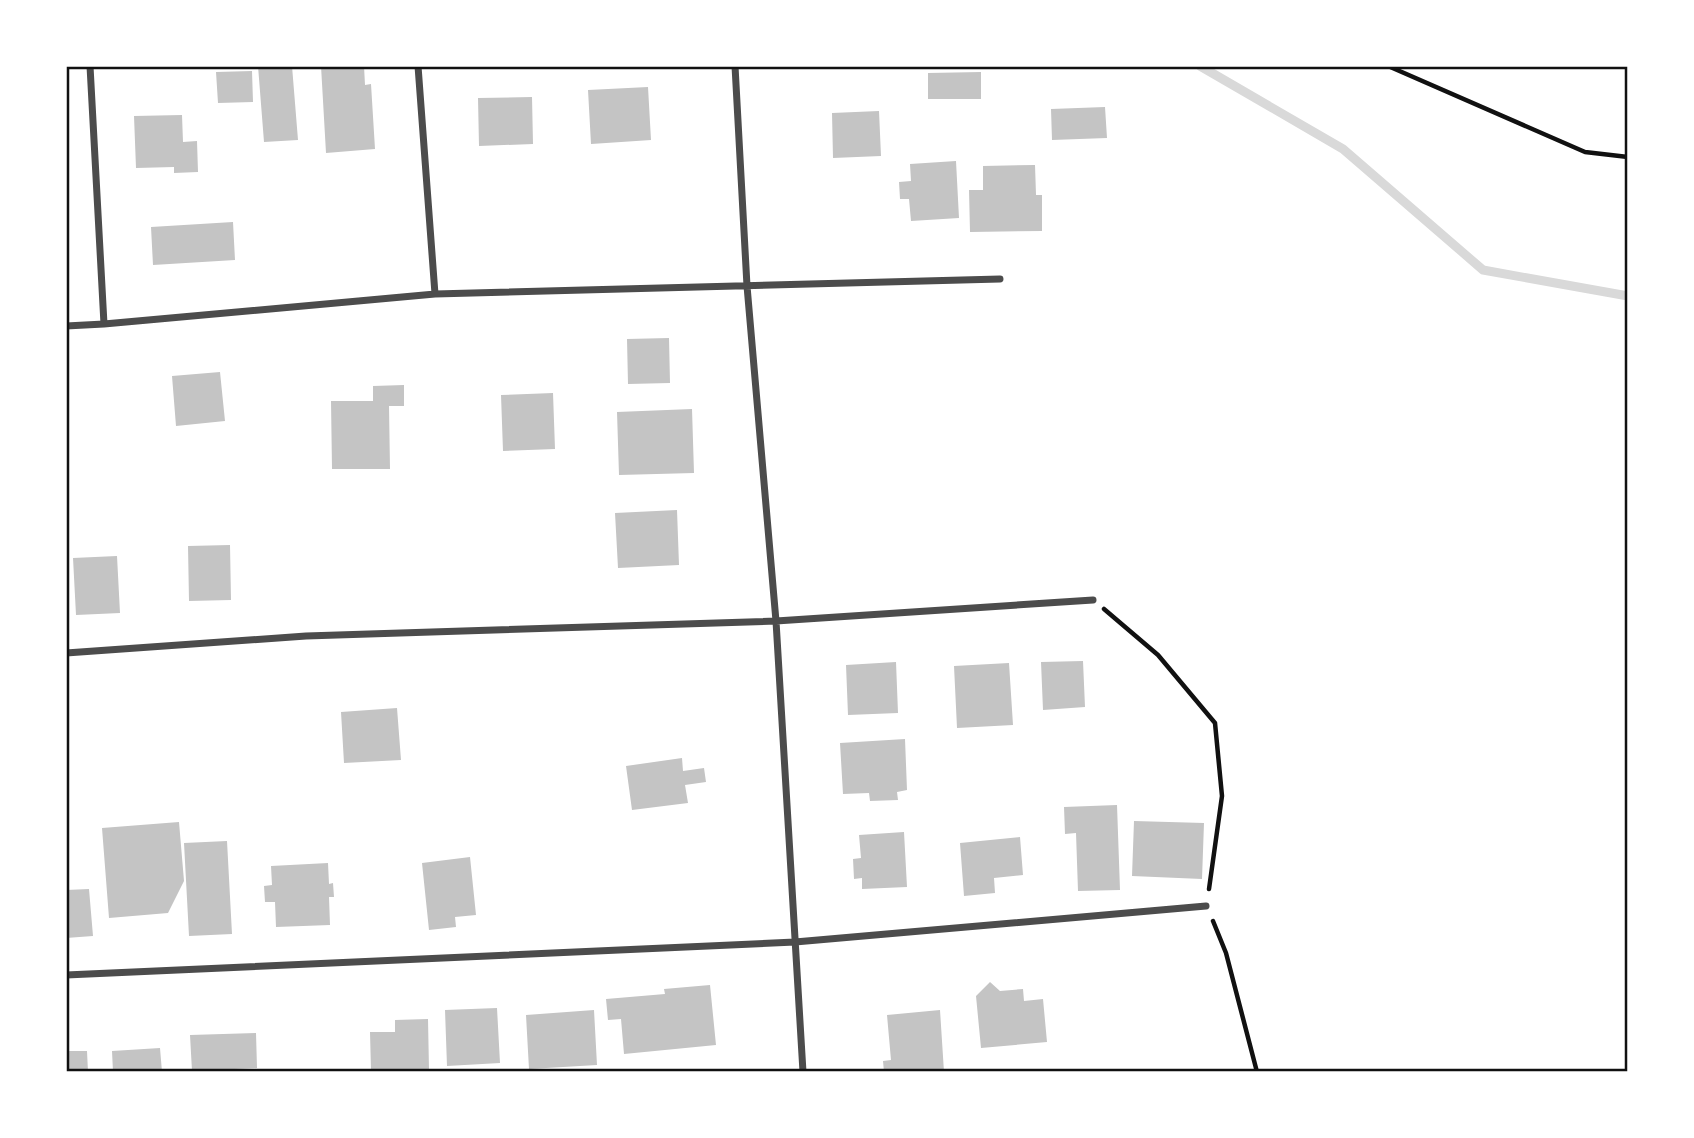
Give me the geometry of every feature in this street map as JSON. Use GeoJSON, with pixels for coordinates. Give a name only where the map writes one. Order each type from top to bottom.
{"type":"FeatureCollection","features":[{"type":"Feature","properties":{"kind":"street"},"geometry":{"type":"LineString","coordinates":[[90,66],[104,324]]}},
{"type":"Feature","properties":{"kind":"street"},"geometry":{"type":"LineString","coordinates":[[418,66],[435,294]]}},
{"type":"Feature","properties":{"kind":"street"},"geometry":{"type":"LineString","coordinates":[[735,66],[747,286],[776,621],[803,1072]]}},
{"type":"Feature","properties":{"kind":"street"},"geometry":{"type":"LineString","coordinates":[[66,326],[435,294],[1000,279]]}},
{"type":"Feature","properties":{"kind":"street"},"geometry":{"type":"LineString","coordinates":[[66,653],[306,636],[776,621],[1093,600]]}},
{"type":"Feature","properties":{"kind":"street"},"geometry":{"type":"LineString","coordinates":[[66,975],[795,942],[1206,906]]}},
{"type":"Feature","properties":{"kind":"path"},"geometry":{"type":"LineString","coordinates":[[1388,66],[1585,152],[1628,157]]}},
{"type":"Feature","properties":{"kind":"path"},"geometry":{"type":"LineString","coordinates":[[1093,600],[1158,655],[1215,723],[1222,796],[1206,906],[1226,953],[1256,1072]]}},
{"type":"Feature","properties":{"kind":"building"},"geometry":{"type":"Polygon","coordinates":[[[258,66],[292,66],[298,140],[264,142],[258,66]]]}},
{"type":"Feature","properties":{"kind":"building"},"geometry":{"type":"Polygon","coordinates":[[[321,66],[364,66],[365,85],[371,84],[375,149],[326,153],[321,66]]]}},
{"type":"Feature","properties":{"kind":"building"},"geometry":{"type":"Polygon","coordinates":[[[252,71],[253,102],[218,103],[216,72],[252,71]]]}},
{"type":"Feature","properties":{"kind":"building"},"geometry":{"type":"Polygon","coordinates":[[[981,72],[981,99],[928,99],[928,73],[981,72]]]}},
{"type":"Feature","properties":{"kind":"building"},"geometry":{"type":"Polygon","coordinates":[[[648,87],[651,140],[591,144],[588,90],[648,87]]]}},
{"type":"Feature","properties":{"kind":"building"},"geometry":{"type":"Polygon","coordinates":[[[532,97],[533,144],[479,146],[478,98],[532,97]]]}},
{"type":"Feature","properties":{"kind":"building"},"geometry":{"type":"Polygon","coordinates":[[[1105,107],[1107,138],[1052,140],[1051,109],[1105,107]]]}},
{"type":"Feature","properties":{"kind":"building"},"geometry":{"type":"Polygon","coordinates":[[[879,111],[881,156],[833,158],[832,113],[879,111]]]}},
{"type":"Feature","properties":{"kind":"building"},"geometry":{"type":"Polygon","coordinates":[[[182,115],[183,142],[197,141],[198,172],[174,173],[174,167],[136,168],[134,116],[182,115]]]}},
{"type":"Feature","properties":{"kind":"building"},"geometry":{"type":"Polygon","coordinates":[[[956,161],[959,218],[911,221],[909,199],[900,199],[899,182],[911,181],[910,164],[956,161]]]}},
{"type":"Feature","properties":{"kind":"building"},"geometry":{"type":"Polygon","coordinates":[[[1035,165],[1036,195],[1042,195],[1042,231],[970,232],[969,190],[983,190],[983,166],[1035,165]]]}},
{"type":"Feature","properties":{"kind":"building"},"geometry":{"type":"Polygon","coordinates":[[[233,222],[235,260],[153,265],[151,227],[233,222]]]}},
{"type":"Feature","properties":{"kind":"building"},"geometry":{"type":"Polygon","coordinates":[[[669,338],[670,383],[628,384],[627,339],[669,338]]]}},
{"type":"Feature","properties":{"kind":"building"},"geometry":{"type":"Polygon","coordinates":[[[220,372],[225,421],[176,426],[172,376],[220,372]]]}},
{"type":"Feature","properties":{"kind":"building"},"geometry":{"type":"Polygon","coordinates":[[[404,385],[404,406],[389,406],[390,469],[332,469],[331,401],[373,401],[373,386],[404,385]]]}},
{"type":"Feature","properties":{"kind":"building"},"geometry":{"type":"Polygon","coordinates":[[[553,393],[555,449],[503,451],[501,395],[553,393]]]}},
{"type":"Feature","properties":{"kind":"building"},"geometry":{"type":"Polygon","coordinates":[[[692,409],[694,473],[619,475],[617,412],[692,409]]]}},
{"type":"Feature","properties":{"kind":"building"},"geometry":{"type":"Polygon","coordinates":[[[677,510],[679,565],[618,568],[615,513],[677,510]]]}},
{"type":"Feature","properties":{"kind":"building"},"geometry":{"type":"Polygon","coordinates":[[[230,545],[231,600],[189,601],[188,546],[230,545]]]}},
{"type":"Feature","properties":{"kind":"building"},"geometry":{"type":"Polygon","coordinates":[[[117,556],[120,613],[76,615],[73,558],[117,556]]]}},
{"type":"Feature","properties":{"kind":"building"},"geometry":{"type":"Polygon","coordinates":[[[1083,661],[1085,707],[1043,710],[1041,662],[1083,661]]]}},
{"type":"Feature","properties":{"kind":"building"},"geometry":{"type":"Polygon","coordinates":[[[896,662],[898,713],[848,715],[846,665],[896,662]]]}},
{"type":"Feature","properties":{"kind":"building"},"geometry":{"type":"Polygon","coordinates":[[[1009,663],[1013,725],[957,728],[954,666],[1009,663]]]}},
{"type":"Feature","properties":{"kind":"building"},"geometry":{"type":"Polygon","coordinates":[[[397,708],[401,760],[344,763],[341,712],[397,708]]]}},
{"type":"Feature","properties":{"kind":"building"},"geometry":{"type":"Polygon","coordinates":[[[905,739],[907,790],[897,792],[898,800],[870,801],[869,793],[843,794],[840,743],[905,739]]]}},
{"type":"Feature","properties":{"kind":"building"},"geometry":{"type":"Polygon","coordinates":[[[682,758],[683,771],[704,768],[706,782],[685,785],[688,803],[632,810],[626,766],[682,758]]]}},
{"type":"Feature","properties":{"kind":"building"},"geometry":{"type":"Polygon","coordinates":[[[1117,805],[1120,890],[1078,891],[1076,833],[1065,834],[1064,807],[1117,805]]]}},
{"type":"Feature","properties":{"kind":"building"},"geometry":{"type":"Polygon","coordinates":[[[1134,821],[1204,823],[1202,879],[1132,876],[1134,821]]]}},
{"type":"Feature","properties":{"kind":"building"},"geometry":{"type":"Polygon","coordinates":[[[179,822],[184,881],[168,913],[109,918],[102,828],[179,822]]]}},
{"type":"Feature","properties":{"kind":"building"},"geometry":{"type":"Polygon","coordinates":[[[904,832],[907,887],[862,889],[862,878],[854,879],[853,859],[861,858],[859,835],[904,832]]]}},
{"type":"Feature","properties":{"kind":"building"},"geometry":{"type":"Polygon","coordinates":[[[1020,837],[1023,875],[994,878],[995,893],[964,896],[960,843],[1020,837]]]}},
{"type":"Feature","properties":{"kind":"building"},"geometry":{"type":"Polygon","coordinates":[[[227,841],[232,934],[189,936],[184,843],[227,841]]]}},
{"type":"Feature","properties":{"kind":"building"},"geometry":{"type":"Polygon","coordinates":[[[470,857],[476,915],[455,917],[456,927],[429,930],[422,863],[470,857]]]}},
{"type":"Feature","properties":{"kind":"building"},"geometry":{"type":"Polygon","coordinates":[[[328,863],[329,884],[333,883],[334,897],[329,897],[330,925],[276,927],[275,902],[265,902],[264,886],[272,885],[271,866],[328,863]]]}},
{"type":"Feature","properties":{"kind":"building"},"geometry":{"type":"Polygon","coordinates":[[[89,889],[93,936],[66,938],[66,890],[89,889]]]}},
{"type":"Feature","properties":{"kind":"building"},"geometry":{"type":"Polygon","coordinates":[[[990,982],[1000,991],[1023,989],[1024,1001],[1043,999],[1047,1042],[981,1048],[976,996],[990,982]]]}},
{"type":"Feature","properties":{"kind":"building"},"geometry":{"type":"Polygon","coordinates":[[[710,985],[716,1045],[624,1054],[621,1019],[608,1020],[606,999],[665,994],[664,989],[710,985]]]}},
{"type":"Feature","properties":{"kind":"building"},"geometry":{"type":"Polygon","coordinates":[[[497,1008],[500,1063],[447,1066],[445,1010],[497,1008]]]}},
{"type":"Feature","properties":{"kind":"building"},"geometry":{"type":"Polygon","coordinates":[[[594,1010],[597,1065],[529,1069],[526,1015],[594,1010]]]}},
{"type":"Feature","properties":{"kind":"building"},"geometry":{"type":"Polygon","coordinates":[[[940,1010],[944,1072],[926,1072],[926,1069],[884,1072],[883,1061],[891,1060],[887,1015],[940,1010]]]}},
{"type":"Feature","properties":{"kind":"building"},"geometry":{"type":"Polygon","coordinates":[[[428,1019],[429,1070],[371,1071],[370,1032],[395,1032],[395,1020],[428,1019]]]}},
{"type":"Feature","properties":{"kind":"building"},"geometry":{"type":"Polygon","coordinates":[[[256,1033],[257,1068],[192,1071],[190,1035],[256,1033]]]}},
{"type":"Feature","properties":{"kind":"building"},"geometry":{"type":"Polygon","coordinates":[[[160,1048],[162,1072],[113,1072],[112,1051],[160,1048]]]}},
{"type":"Feature","properties":{"kind":"building"},"geometry":{"type":"Polygon","coordinates":[[[66,1051],[87,1051],[88,1072],[66,1072],[66,1051]]]}},
{"type":"Feature","properties":{"kind":"waterway"},"geometry":{"type":"LineString","coordinates":[[1200,66],[1343,149],[1483,270],[1628,296]]}}]}
